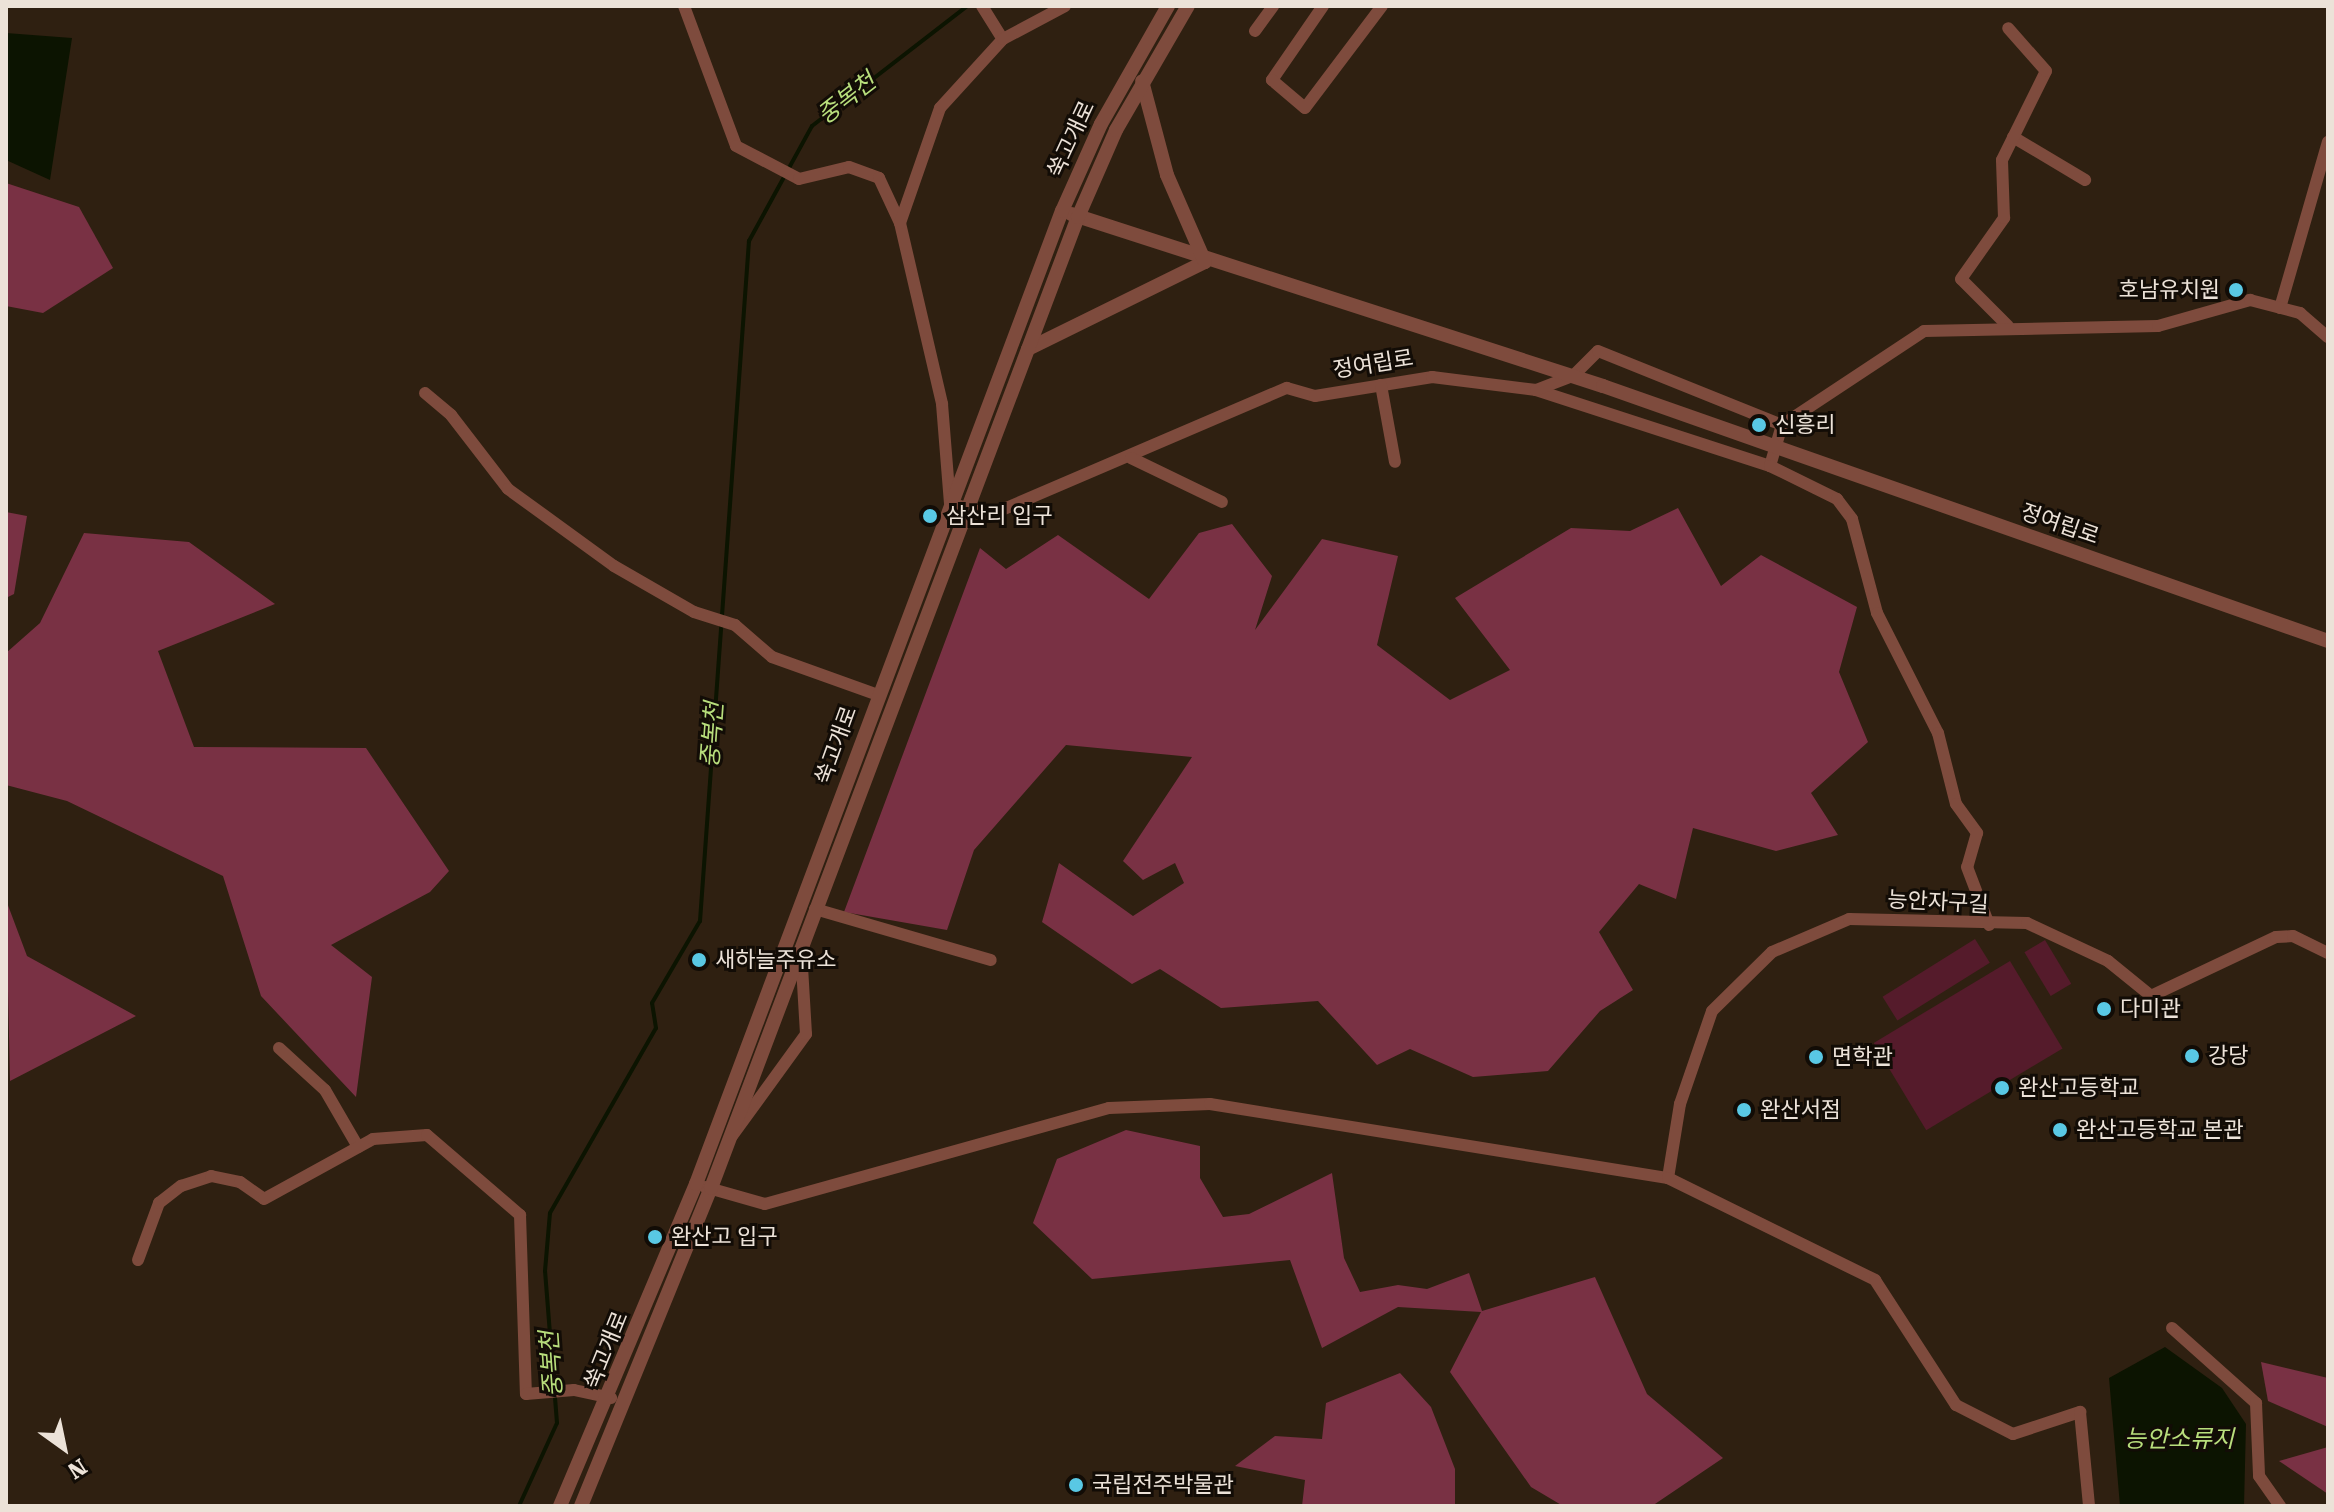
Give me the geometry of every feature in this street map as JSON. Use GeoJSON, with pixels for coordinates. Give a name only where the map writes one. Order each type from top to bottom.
{"type":"FeatureCollection","features":[{"type":"Feature","properties":{"kind":"street"},"geometry":{"type":"LineString","coordinates":[[684,6],[736,146],[787,175],[827,178],[849,167],[879,178],[900,223],[942,404],[950,503]]}},
{"type":"Feature","properties":{"kind":"street"},"geometry":{"type":"LineString","coordinates":[[900,223],[940,108],[1003,39],[1065,6]]}},
{"type":"Feature","properties":{"kind":"street","name":"쑥고개로"},"geometry":{"type":"LineString","coordinates":[[560,1506],[611,1398],[696,1184],[1062,211],[1101,124],[1168,6]]}},
{"type":"Feature","properties":{"kind":"street","name":"쑥고개로"},"geometry":{"type":"LineString","coordinates":[[581,1506],[711,1188],[1078,217],[1142,81],[1188,6]]}},
{"type":"Feature","properties":{"kind":"street"},"geometry":{"type":"LineString","coordinates":[[1255,31],[1273,6]]}},
{"type":"Feature","properties":{"kind":"street"},"geometry":{"type":"LineString","coordinates":[[1323,6],[1272,80],[1305,108],[1382,6]]}},
{"type":"Feature","properties":{"kind":"street"},"geometry":{"type":"LineString","coordinates":[[982,7],[1003,39]]}},
{"type":"Feature","properties":{"kind":"street"},"geometry":{"type":"LineString","coordinates":[[2008,28],[2046,71],[2002,160],[2004,218],[1961,279],[2008,326]]}},
{"type":"Feature","properties":{"kind":"street"},"geometry":{"type":"LineString","coordinates":[[1028,349],[1205,262],[1167,175],[1142,81]]}},
{"type":"Feature","properties":{"kind":"street"},"geometry":{"type":"LineString","coordinates":[[2013,137],[2085,180]]}},
{"type":"Feature","properties":{"kind":"street"},"geometry":{"type":"LineString","coordinates":[[2280,308],[2328,142]]}},
{"type":"Feature","properties":{"kind":"street","name":"정여립로"},"geometry":{"type":"LineString","coordinates":[[1062,211],[1205,262],[1573,376],[2328,641]]}},
{"type":"Feature","properties":{"kind":"street"},"geometry":{"type":"LineString","coordinates":[[1770,466],[1778,448],[1782,425],[1924,331],[2008,326],[2158,326],[2250,300],[2300,313],[2328,337]]}},
{"type":"Feature","properties":{"kind":"street"},"geometry":{"type":"LineString","coordinates":[[1536,390],[1573,376],[1598,351],[1782,425]]}},
{"type":"Feature","properties":{"kind":"street","name":"정여립로"},"geometry":{"type":"LineString","coordinates":[[950,503],[990,515],[1131,458],[1287,388],[1315,396],[1432,377],[1536,390],[1770,466],[1837,499],[1852,519],[1877,613],[1938,733],[1956,804],[1977,833],[1967,867],[1989,925]]}},
{"type":"Feature","properties":{"kind":"street"},"geometry":{"type":"LineString","coordinates":[[1381,385],[1395,462]]}},
{"type":"Feature","properties":{"kind":"street"},"geometry":{"type":"LineString","coordinates":[[425,393],[531,510],[705,615],[735,625],[772,657],[878,695]]}},
{"type":"Feature","properties":{"kind":"street"},"geometry":{"type":"LineString","coordinates":[[1131,458],[1222,502]]}},
{"type":"Feature","properties":{"kind":"street"},"geometry":{"type":"LineString","coordinates":[[815,909],[991,960]]}},
{"type":"Feature","properties":{"kind":"street","name":"능안자구길"},"geometry":{"type":"LineString","coordinates":[[1668,1178],[1702,1035],[1712,1011],[1751,966],[1849,919],[1989,925],[2027,923],[2108,961],[2151,996],[2276,937],[2293,936],[2328,953]]}},
{"type":"Feature","properties":{"kind":"street"},"geometry":{"type":"LineString","coordinates":[[729,1138],[786,1071],[806,1034],[801,949]]}},
{"type":"Feature","properties":{"kind":"street"},"geometry":{"type":"LineString","coordinates":[[279,1048],[325,1090],[358,1147]]}},
{"type":"Feature","properties":{"kind":"street"},"geometry":{"type":"LineString","coordinates":[[696,1184],[765,1204],[1109,1108],[1210,1104],[1668,1178],[1875,1280],[1956,1405],[2013,1434],[2080,1412],[2089,1506]]}},
{"type":"Feature","properties":{"kind":"street"},"geometry":{"type":"LineString","coordinates":[[138,1260],[159,1203],[181,1186],[211,1176],[240,1182],[264,1199],[373,1139],[427,1135],[520,1215],[526,1394],[574,1390],[611,1398]]}},
{"type":"Feature","properties":{"kind":"street"},"geometry":{"type":"LineString","coordinates":[[2172,1328],[2256,1403],[2259,1476],[2280,1506]]}},
{"type":"Feature","properties":{"kind":"shaded area"},"geometry":{"type":"Polygon","coordinates":[[[6,183],[79,207],[113,268],[43,313],[6,306],[6,183]]]}},
{"type":"Feature","properties":{"kind":"shaded area"},"geometry":{"type":"Polygon","coordinates":[[[1678,508],[1721,586],[1761,555],[1857,607],[1839,672],[1868,742],[1811,793],[1838,835],[1776,851],[1693,828],[1676,899],[1639,884],[1599,932],[1633,990],[1600,1011],[1548,1071],[1473,1077],[1410,1049],[1377,1065],[1318,1001],[1221,1008],[1160,969],[1132,984],[1042,922],[1059,863],[1133,916],[1184,883],[1175,863],[1143,880],[1123,861],[1192,757],[1066,745],[974,850],[947,930],[844,912],[980,548],[1006,569],[1058,535],[1149,599],[1199,533],[1232,524],[1272,576],[1255,630],[1322,539],[1398,556],[1377,645],[1450,700],[1510,670],[1455,598],[1571,528],[1630,531],[1678,508]]]}},
{"type":"Feature","properties":{"kind":"shaded area"},"geometry":{"type":"Polygon","coordinates":[[[6,512],[27,516],[14,594],[6,598],[6,512]]]}},
{"type":"Feature","properties":{"kind":"shaded area"},"geometry":{"type":"Polygon","coordinates":[[[84,533],[189,542],[275,604],[158,651],[194,747],[366,748],[449,871],[430,892],[331,945],[372,977],[356,1097],[261,996],[223,876],[67,801],[6,785],[6,653],[40,623],[84,533]]]}},
{"type":"Feature","properties":{"kind":"shaded area"},"geometry":{"type":"Polygon","coordinates":[[[6,900],[27,956],[136,1016],[10,1081],[6,900]]]}},
{"type":"Feature","properties":{"kind":"shaded area"},"geometry":{"type":"Polygon","coordinates":[[[1975,939],[1990,963],[1897,1021],[1883,997],[1975,939]]]}},
{"type":"Feature","properties":{"kind":"shaded area"},"geometry":{"type":"Polygon","coordinates":[[[2045,940],[2071,984],[2051,996],[2024,952],[2045,940]]]}},
{"type":"Feature","properties":{"kind":"shaded area"},"geometry":{"type":"Polygon","coordinates":[[[2010,961],[2063,1048],[1926,1130],[1874,1043],[2010,961]]]}},
{"type":"Feature","properties":{"kind":"shaded area"},"geometry":{"type":"Polygon","coordinates":[[[1126,1130],[1200,1146],[1200,1178],[1223,1217],[1249,1214],[1332,1173],[1344,1258],[1360,1292],[1398,1285],[1427,1289],[1469,1273],[1482,1311],[1595,1277],[1647,1394],[1723,1458],[1652,1506],[1563,1506],[1531,1487],[1450,1372],[1481,1312],[1398,1307],[1322,1348],[1290,1260],[1092,1279],[1033,1223],[1057,1159],[1126,1130]]]}},
{"type":"Feature","properties":{"kind":"shaded area"},"geometry":{"type":"Polygon","coordinates":[[[2261,1362],[2328,1378],[2328,1427],[2268,1401],[2261,1362]]]}},
{"type":"Feature","properties":{"kind":"shaded area"},"geometry":{"type":"Polygon","coordinates":[[[1400,1373],[1431,1407],[1455,1469],[1455,1506],[1302,1506],[1305,1480],[1235,1466],[1275,1436],[1322,1439],[1326,1403],[1400,1373]]]}},
{"type":"Feature","properties":{"kind":"shaded area"},"geometry":{"type":"Polygon","coordinates":[[[2328,1447],[2328,1494],[2279,1461],[2328,1447]]]}},
{"type":"Feature","properties":{"kind":"water"},"geometry":{"type":"Polygon","coordinates":[[[6,33],[72,38],[50,180],[6,160],[6,33]]]}},
{"type":"Feature","properties":{"kind":"water","name":"능안소류지"},"geometry":{"type":"Polygon","coordinates":[[[2165,1347],[2222,1388],[2246,1424],[2244,1506],[2120,1506],[2109,1378],[2165,1347]]]}},
{"type":"Feature","properties":{"kind":"waterway","name":"중복천"},"geometry":{"type":"LineString","coordinates":[[519,1506],[557,1423],[545,1271],[550,1213],[656,1028],[652,1003],[700,921],[749,241],[812,126],[967,6]]}},
{"type":"Feature","properties":{"kind":"place","name":"호남유치원"},"geometry":{"type":"Point","coordinates":[2236,290]}},
{"type":"Feature","properties":{"kind":"place","name":"신흥리"},"geometry":{"type":"Point","coordinates":[1759,425]}},
{"type":"Feature","properties":{"kind":"place","name":"삼산리 입구"},"geometry":{"type":"Point","coordinates":[930,516]}},
{"type":"Feature","properties":{"kind":"place","name":"새하늘주유소"},"geometry":{"type":"Point","coordinates":[699,960]}},
{"type":"Feature","properties":{"kind":"place","name":"다미관"},"geometry":{"type":"Point","coordinates":[2104,1009]}},
{"type":"Feature","properties":{"kind":"place","name":"강당"},"geometry":{"type":"Point","coordinates":[2192,1056]}},
{"type":"Feature","properties":{"kind":"place","name":"면학관"},"geometry":{"type":"Point","coordinates":[1816,1057]}},
{"type":"Feature","properties":{"kind":"place","name":"완산고등학교"},"geometry":{"type":"Point","coordinates":[2002,1088]}},
{"type":"Feature","properties":{"kind":"place","name":"완산서점"},"geometry":{"type":"Point","coordinates":[1744,1110]}},
{"type":"Feature","properties":{"kind":"place","name":"완산고등학교 본관"},"geometry":{"type":"Point","coordinates":[2060,1130]}},
{"type":"Feature","properties":{"kind":"place","name":"완산고 입구"},"geometry":{"type":"Point","coordinates":[655,1237]}},
{"type":"Feature","properties":{"kind":"place","name":"국립전주박물관"},"geometry":{"type":"Point","coordinates":[1076,1485]}}]}
